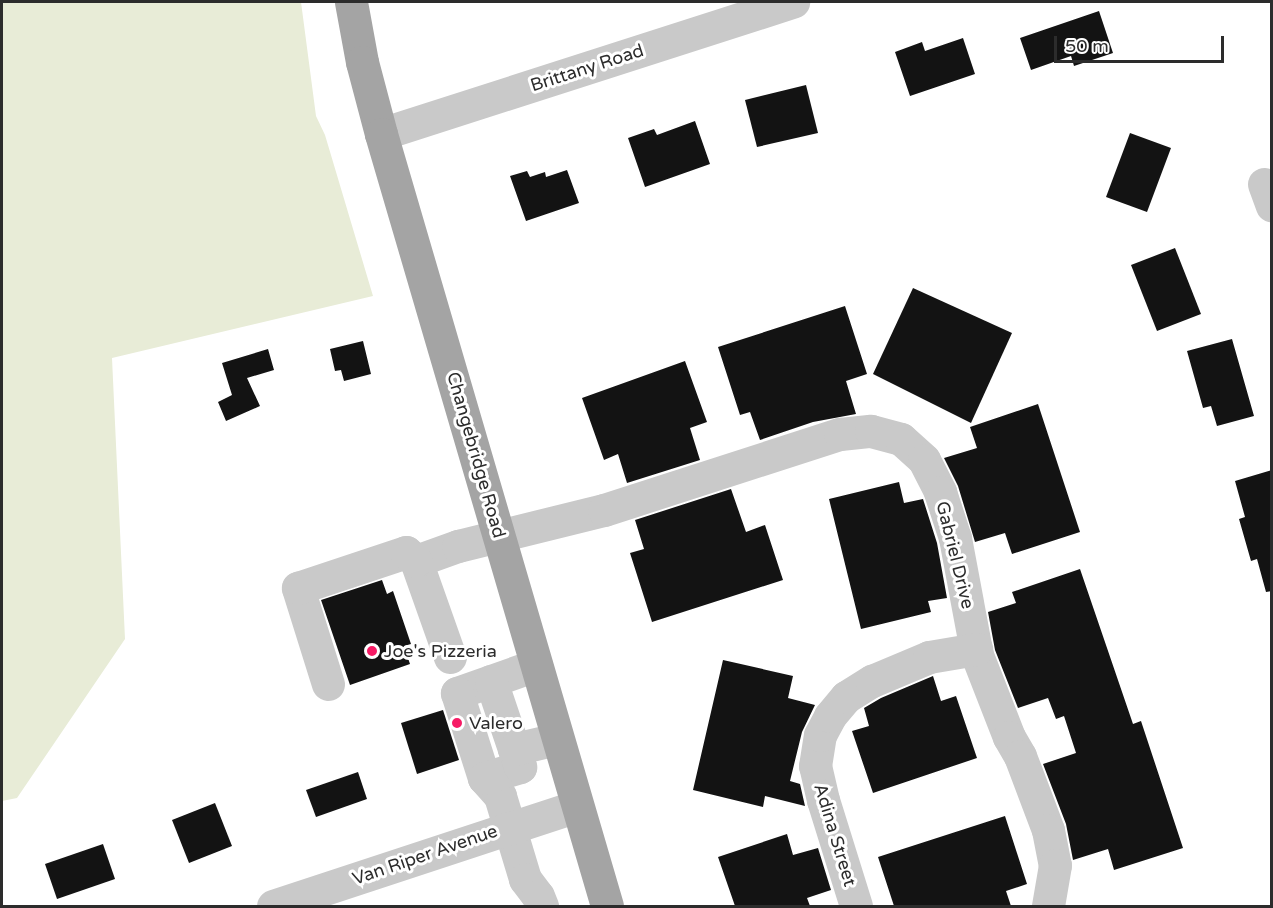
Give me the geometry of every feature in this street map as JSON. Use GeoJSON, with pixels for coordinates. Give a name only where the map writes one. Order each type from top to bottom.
{"type":"FeatureCollection","features":[{"type":"Feature","properties":{"kind":"main road","name":"Changebridge Road"},"geometry":{"type":"LineString","coordinates":[[351,2],[381,134],[557,739],[608,906]]}},
{"type":"Feature","properties":{"kind":"street","name":"Brittany Road"},"geometry":{"type":"LineString","coordinates":[[381,134],[793,2]]}},
{"type":"Feature","properties":{"kind":"street","name":"Gabriel Drive"},"geometry":{"type":"LineString","coordinates":[[416,561],[458,546],[604,510],[840,434],[871,431],[886,434],[914,448],[924,460],[940,492],[956,538],[976,649],[1050,837],[1055,865],[1048,906]]}},
{"type":"Feature","properties":{"kind":"street"},"geometry":{"type":"LineString","coordinates":[[327,684],[298,588],[406,552],[416,561],[450,657]]}},
{"type":"Feature","properties":{"kind":"street","name":"Adina Street"},"geometry":{"type":"LineString","coordinates":[[856,906],[823,800],[815,766],[820,735],[830,716],[846,697],[872,681],[929,657],[976,649]]}},
{"type":"Feature","properties":{"kind":"street"},"geometry":{"type":"LineString","coordinates":[[536,665],[457,693],[484,778],[500,796],[511,826],[525,879],[538,896],[542,906]]}},
{"type":"Feature","properties":{"kind":"street"},"geometry":{"type":"LineString","coordinates":[[484,778],[520,767],[491,681]]}},
{"type":"Feature","properties":{"kind":"street"},"geometry":{"type":"LineString","coordinates":[[514,749],[557,739]]}},
{"type":"Feature","properties":{"kind":"street","name":"Van Riper Avenue"},"geometry":{"type":"LineString","coordinates":[[273,906],[577,806]]}},
{"type":"Feature","properties":{"kind":"green space"},"geometry":{"type":"Polygon","coordinates":[[[2,2],[301,2],[316,116],[325,135],[373,296],[112,358],[125,639],[17,798],[2,801],[2,2]]]}},
{"type":"Feature","properties":{"kind":"building"},"geometry":{"type":"Polygon","coordinates":[[[1099,11],[1113,53],[1074,66],[1071,56],[1031,70],[1020,38],[1099,11]]]}},
{"type":"Feature","properties":{"kind":"building"},"geometry":{"type":"Polygon","coordinates":[[[963,38],[975,74],[910,96],[895,52],[922,42],[925,51],[963,38]]]}},
{"type":"Feature","properties":{"kind":"building"},"geometry":{"type":"Polygon","coordinates":[[[806,85],[818,133],[757,147],[745,100],[806,85]]]}},
{"type":"Feature","properties":{"kind":"building"},"geometry":{"type":"Polygon","coordinates":[[[695,121],[710,164],[645,187],[628,138],[654,129],[657,135],[695,121]]]}},
{"type":"Feature","properties":{"kind":"building"},"geometry":{"type":"Polygon","coordinates":[[[1130,133],[1171,148],[1147,212],[1106,197],[1130,133]]]}},
{"type":"Feature","properties":{"kind":"building"},"geometry":{"type":"Polygon","coordinates":[[[567,170],[579,203],[526,221],[510,176],[527,171],[530,177],[545,172],[546,177],[567,170]]]}},
{"type":"Feature","properties":{"kind":"building"},"geometry":{"type":"Polygon","coordinates":[[[1175,248],[1201,314],[1157,331],[1131,265],[1175,248]]]}},
{"type":"Feature","properties":{"kind":"building"},"geometry":{"type":"Polygon","coordinates":[[[913,288],[1012,333],[971,423],[873,374],[913,288]]]}},
{"type":"Feature","properties":{"kind":"building"},"geometry":{"type":"Polygon","coordinates":[[[845,306],[867,374],[846,381],[856,414],[813,422],[760,440],[750,412],[740,415],[718,347],[845,306]]]}},
{"type":"Feature","properties":{"kind":"building"},"geometry":{"type":"Polygon","coordinates":[[[1232,339],[1254,416],[1217,426],[1211,406],[1203,408],[1187,351],[1232,339]]]}},
{"type":"Feature","properties":{"kind":"building"},"geometry":{"type":"Polygon","coordinates":[[[363,341],[371,374],[344,381],[341,370],[335,371],[330,349],[363,341]]]}},
{"type":"Feature","properties":{"kind":"building"},"geometry":{"type":"Polygon","coordinates":[[[268,349],[274,370],[247,378],[260,406],[226,421],[218,402],[232,395],[222,363],[268,349]]]}},
{"type":"Feature","properties":{"kind":"building"},"geometry":{"type":"Polygon","coordinates":[[[685,361],[707,422],[690,428],[700,460],[627,483],[618,454],[604,460],[582,398],[685,361]]]}},
{"type":"Feature","properties":{"kind":"building"},"geometry":{"type":"Polygon","coordinates":[[[1038,404],[1080,532],[1012,554],[1005,533],[975,542],[958,486],[944,458],[977,448],[970,427],[1038,404]]]}},
{"type":"Feature","properties":{"kind":"building"},"geometry":{"type":"Polygon","coordinates":[[[1272,470],[1272,591],[1266,592],[1257,559],[1251,561],[1239,519],[1245,517],[1235,481],[1272,470]]]}},
{"type":"Feature","properties":{"kind":"building"},"geometry":{"type":"Polygon","coordinates":[[[899,482],[904,503],[923,499],[937,543],[947,598],[928,601],[931,612],[861,629],[829,499],[899,482]]]}},
{"type":"Feature","properties":{"kind":"building"},"geometry":{"type":"Polygon","coordinates":[[[731,489],[746,532],[765,525],[783,580],[652,622],[630,553],[644,549],[635,520],[731,489]]]}},
{"type":"Feature","properties":{"kind":"building"},"geometry":{"type":"Polygon","coordinates":[[[1080,569],[1133,724],[1141,721],[1183,848],[1114,870],[1108,849],[1073,860],[1066,824],[1043,764],[1076,753],[1064,716],[1056,719],[1048,698],[1018,708],[995,650],[988,612],[1016,603],[1012,592],[1080,569]]]}},
{"type":"Feature","properties":{"kind":"building"},"geometry":{"type":"Polygon","coordinates":[[[382,580],[387,594],[393,591],[411,644],[404,646],[410,664],[350,685],[321,600],[382,580]]]}},
{"type":"Feature","properties":{"kind":"building"},"geometry":{"type":"Polygon","coordinates":[[[723,660],[793,676],[788,698],[815,705],[802,732],[790,781],[800,784],[805,806],[765,796],[763,807],[693,790],[723,660]]]}},
{"type":"Feature","properties":{"kind":"building"},"geometry":{"type":"Polygon","coordinates":[[[933,676],[941,701],[956,696],[977,758],[873,793],[852,731],[869,726],[864,708],[881,698],[933,676]]]}},
{"type":"Feature","properties":{"kind":"building"},"geometry":{"type":"Polygon","coordinates":[[[443,710],[459,760],[417,774],[401,723],[443,710]]]}},
{"type":"Feature","properties":{"kind":"building"},"geometry":{"type":"Polygon","coordinates":[[[358,772],[367,799],[316,817],[306,790],[358,772]]]}},
{"type":"Feature","properties":{"kind":"building"},"geometry":{"type":"Polygon","coordinates":[[[215,803],[232,846],[189,863],[172,820],[215,803]]]}},
{"type":"Feature","properties":{"kind":"building"},"geometry":{"type":"Polygon","coordinates":[[[1005,816],[1027,884],[1006,891],[1011,906],[894,906],[878,857],[1005,816]]]}},
{"type":"Feature","properties":{"kind":"building"},"geometry":{"type":"Polygon","coordinates":[[[787,834],[793,855],[818,848],[831,890],[807,898],[810,906],[735,906],[718,857],[787,834]]]}},
{"type":"Feature","properties":{"kind":"building"},"geometry":{"type":"Polygon","coordinates":[[[103,844],[115,879],[57,899],[45,864],[103,844]]]}},
{"type":"Feature","properties":{"kind":"place","name":"Joe's Pizzeria"},"geometry":{"type":"Point","coordinates":[372,651]}},
{"type":"Feature","properties":{"kind":"place","name":"Valero"},"geometry":{"type":"Point","coordinates":[457,723]}}]}
